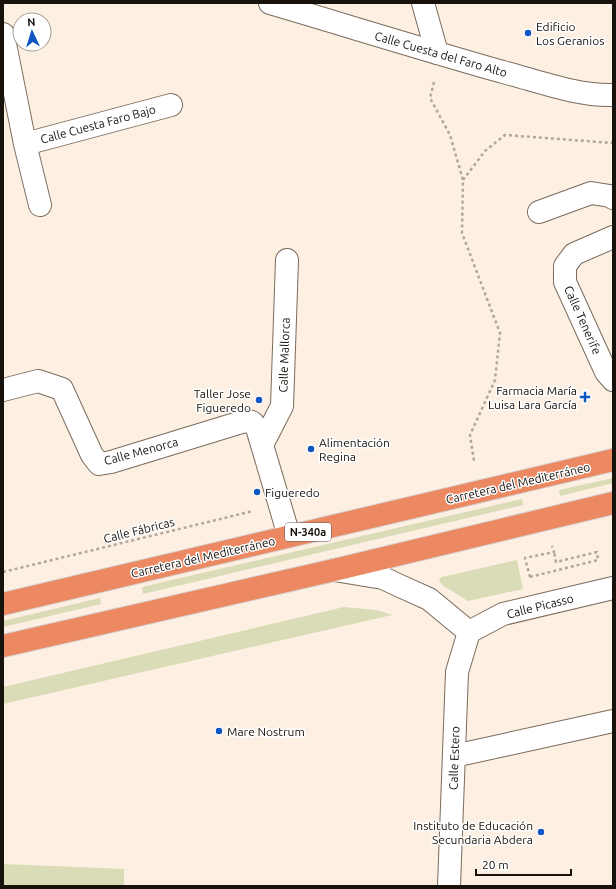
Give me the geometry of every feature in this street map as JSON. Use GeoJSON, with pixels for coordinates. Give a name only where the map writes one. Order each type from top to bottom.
{"type":"FeatureCollection","features":[{"type":"Feature","properties":{"kind":"highway","name":"Carretera del Mediterráneo"},"geometry":{"type":"LineString","coordinates":[[3,604],[613,460]]}},
{"type":"Feature","properties":{"kind":"highway"},"geometry":{"type":"LineString","coordinates":[[3,646],[334,570],[613,503]]}},
{"type":"Feature","properties":{"kind":"street","name":"Calle Cuesta del Faro Alto"},"geometry":{"type":"LineString","coordinates":[[270,3],[437,53],[571,90],[613,96]]}},
{"type":"Feature","properties":{"kind":"street"},"geometry":{"type":"LineString","coordinates":[[423,3],[437,53]]}},
{"type":"Feature","properties":{"kind":"street","name":"Calle Cuesta Faro Bajo"},"geometry":{"type":"LineString","coordinates":[[3,34],[25,144],[40,205]]}},
{"type":"Feature","properties":{"kind":"street","name":"Calle Cuesta Faro Bajo"},"geometry":{"type":"LineString","coordinates":[[25,144],[171,105]]}},
{"type":"Feature","properties":{"kind":"street"},"geometry":{"type":"LineString","coordinates":[[539,212],[591,192],[613,198]]}},
{"type":"Feature","properties":{"kind":"street","name":"Calle Tenerife"},"geometry":{"type":"LineString","coordinates":[[613,237],[574,254],[565,266],[565,282],[606,372],[613,380]]}},
{"type":"Feature","properties":{"kind":"street","name":"Calle Mallorca"},"geometry":{"type":"LineString","coordinates":[[262,445],[282,406],[287,260]]}},
{"type":"Feature","properties":{"kind":"street","name":"Calle Menorca"},"geometry":{"type":"LineString","coordinates":[[3,390],[38,381],[62,389],[92,455],[99,464],[111,462],[245,421],[252,422],[257,428],[262,445]]}},
{"type":"Feature","properties":{"kind":"street"},"geometry":{"type":"LineString","coordinates":[[262,445],[289,536]]}},
{"type":"Feature","properties":{"kind":"street"},"geometry":{"type":"LineString","coordinates":[[334,570],[383,578],[429,600],[469,632]]}},
{"type":"Feature","properties":{"kind":"street","name":"Calle Picasso"},"geometry":{"type":"LineString","coordinates":[[469,632],[503,614],[613,588]]}},
{"type":"Feature","properties":{"kind":"street","name":"Calle Estero"},"geometry":{"type":"LineString","coordinates":[[449,886],[458,672],[469,632]]}},
{"type":"Feature","properties":{"kind":"street"},"geometry":{"type":"LineString","coordinates":[[454,756],[613,721]]}},
{"type":"Feature","properties":{"kind":"path"},"geometry":{"type":"LineString","coordinates":[[437,53],[437,69],[430,98],[450,135],[463,180],[462,233],[500,333],[495,380],[470,435],[474,461]]}},
{"type":"Feature","properties":{"kind":"path"},"geometry":{"type":"LineString","coordinates":[[463,180],[484,151],[505,135],[613,143]]}},
{"type":"Feature","properties":{"kind":"path","name":"Calle Fábricas"},"geometry":{"type":"LineString","coordinates":[[3,572],[280,505]]}},
{"type":"Feature","properties":{"kind":"path"},"geometry":{"type":"LineString","coordinates":[[551,541],[554,552],[556,562],[596,552],[598,560],[530,577],[525,558],[554,552]]}},
{"type":"Feature","properties":{"kind":"green space"},"geometry":{"type":"Polygon","coordinates":[[[613,478],[613,483],[560,496],[559,490],[613,478]]]}},
{"type":"Feature","properties":{"kind":"green space"},"geometry":{"type":"Polygon","coordinates":[[[522,499],[523,505],[143,594],[142,587],[522,499]]]}},
{"type":"Feature","properties":{"kind":"green space"},"geometry":{"type":"Polygon","coordinates":[[[517,560],[523,589],[468,601],[442,585],[439,579],[442,577],[517,560]]]}},
{"type":"Feature","properties":{"kind":"green space"},"geometry":{"type":"Polygon","coordinates":[[[100,598],[101,604],[3,627],[3,621],[100,598]]]}},
{"type":"Feature","properties":{"kind":"green space"},"geometry":{"type":"Polygon","coordinates":[[[344,607],[376,610],[392,615],[3,704],[3,687],[344,607]]]}},
{"type":"Feature","properties":{"kind":"green space"},"geometry":{"type":"Polygon","coordinates":[[[3,864],[124,869],[124,886],[3,886],[3,864]]]}},
{"type":"Feature","properties":{"kind":"place","name":"Edificio Los Geranios"},"geometry":{"type":"Point","coordinates":[528,33]}},
{"type":"Feature","properties":{"kind":"place","name":"Farmacia María Luisa Lara García"},"geometry":{"type":"Point","coordinates":[585,397]}},
{"type":"Feature","properties":{"kind":"place","name":"Taller Jose Figueredo"},"geometry":{"type":"Point","coordinates":[259,400]}},
{"type":"Feature","properties":{"kind":"place","name":"Alimentación Regina"},"geometry":{"type":"Point","coordinates":[311,449]}},
{"type":"Feature","properties":{"kind":"place","name":"Figueredo"},"geometry":{"type":"Point","coordinates":[257,492]}},
{"type":"Feature","properties":{"kind":"place","name":"Mare Nostrum"},"geometry":{"type":"Point","coordinates":[219,731]}},
{"type":"Feature","properties":{"kind":"place","name":"Instituto de Educación Secundaria Abdera"},"geometry":{"type":"Point","coordinates":[541,832]}}]}
